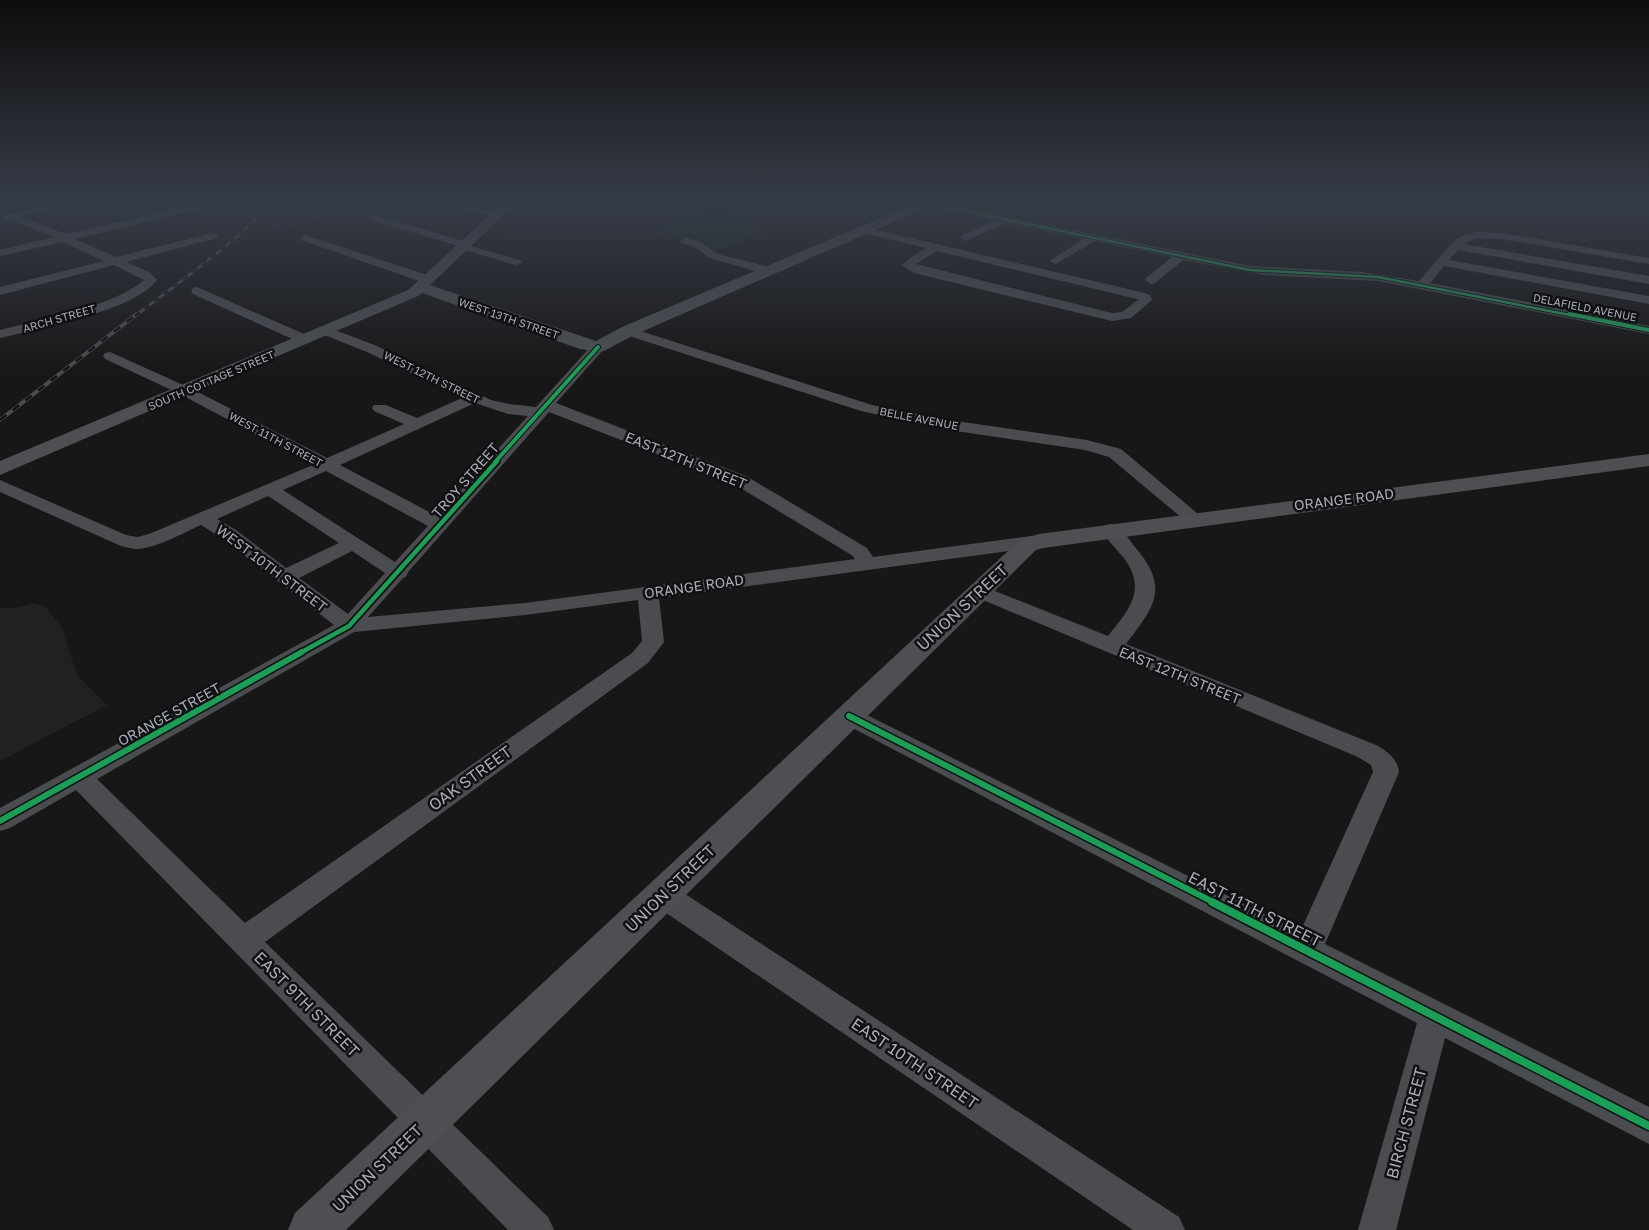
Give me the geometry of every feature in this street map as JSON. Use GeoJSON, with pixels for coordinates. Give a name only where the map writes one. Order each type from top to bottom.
{"type":"FeatureCollection","features":[{"type":"Feature","properties":{"kind":"main road","name":"SOUTH COTTAGE STREET"},"geometry":{"type":"LineString","coordinates":[[0,469],[406,297],[425,284],[450,260]]}},
{"type":"Feature","properties":{"kind":"main road","name":"TROY STREET"},"geometry":{"type":"LineString","coordinates":[[598,348],[628,331],[794,260]]}},
{"type":"Feature","properties":{"kind":"main road","name":"WEST 13TH STREET"},"geometry":{"type":"LineString","coordinates":[[425,284],[598,348]]}},
{"type":"Feature","properties":{"kind":"main road","name":"ORANGE ROAD"},"geometry":{"type":"LineString","coordinates":[[1033,543],[1110,530],[1649,460]]}},
{"type":"Feature","properties":{"kind":"main road","name":"UNION STREET"},"geometry":{"type":"LineString","coordinates":[[312,1230],[978,591],[1033,543]]}},
{"type":"Feature","properties":{"kind":"street","name":"WEST 13TH STREET"},"geometry":{"type":"LineString","coordinates":[[363,260],[425,284]]}},
{"type":"Feature","properties":{"kind":"street"},"geometry":{"type":"LineString","coordinates":[[511,260],[516,262]]}},
{"type":"Feature","properties":{"kind":"street"},"geometry":{"type":"LineString","coordinates":[[730,260],[769,271]]}},
{"type":"Feature","properties":{"kind":"street"},"geometry":{"type":"LineString","coordinates":[[914,260],[908,265],[918,270],[1112,318],[1126,315],[1146,300],[1141,296],[992,260]]}},
{"type":"Feature","properties":{"kind":"street"},"geometry":{"type":"LineString","coordinates":[[1151,280],[1176,260]]}},
{"type":"Feature","properties":{"kind":"street","name":"DELAFIELD AVENUE"},"geometry":{"type":"LineString","coordinates":[[1205,260],[1267,272],[1364,276],[1425,282],[1649,330]]}},
{"type":"Feature","properties":{"kind":"street"},"geometry":{"type":"LineString","coordinates":[[1537,260],[1649,280]]}},
{"type":"Feature","properties":{"kind":"street"},"geometry":{"type":"LineString","coordinates":[[0,291],[114,261]]}},
{"type":"Feature","properties":{"kind":"street","name":"ARCH STREET"},"geometry":{"type":"LineString","coordinates":[[0,334],[117,301],[134,294],[151,280],[148,276],[114,261]]}},
{"type":"Feature","properties":{"kind":"street"},"geometry":{"type":"LineString","coordinates":[[1649,300],[1440,262],[1425,282],[1649,323]]}},
{"type":"Feature","properties":{"kind":"street"},"geometry":{"type":"LineString","coordinates":[[0,280],[14,287]]}},
{"type":"Feature","properties":{"kind":"street"},"geometry":{"type":"LineString","coordinates":[[197,291],[306,340]]}},
{"type":"Feature","properties":{"kind":"street","name":"WEST 12TH STREET"},"geometry":{"type":"LineString","coordinates":[[327,331],[372,349],[474,398],[498,407],[543,408]]}},
{"type":"Feature","properties":{"kind":"street","name":"BELLE AVENUE"},"geometry":{"type":"LineString","coordinates":[[628,331],[900,417],[1103,449],[1115,453],[1196,519]]}},
{"type":"Feature","properties":{"kind":"street","name":"TROY STREET"},"geometry":{"type":"LineString","coordinates":[[349,626],[399,573],[598,348]]}},
{"type":"Feature","properties":{"kind":"street","name":"WEST 11TH STREET"},"geometry":{"type":"LineString","coordinates":[[110,356],[185,391],[441,525]]}},
{"type":"Feature","properties":{"kind":"street"},"geometry":{"type":"LineString","coordinates":[[202,518],[326,465],[474,398]]}},
{"type":"Feature","properties":{"kind":"street"},"geometry":{"type":"LineString","coordinates":[[380,408],[418,424]]}},
{"type":"Feature","properties":{"kind":"street","name":"EAST 12TH STREET"},"geometry":{"type":"LineString","coordinates":[[543,408],[740,480],[860,552],[867,563]]}},
{"type":"Feature","properties":{"kind":"street","name":"WEST 10TH STREET"},"geometry":{"type":"LineString","coordinates":[[0,485],[130,543],[145,542],[202,518],[229,534],[349,626]]}},
{"type":"Feature","properties":{"kind":"street"},"geometry":{"type":"LineString","coordinates":[[270,489],[399,573]]}},
{"type":"Feature","properties":{"kind":"street"},"geometry":{"type":"LineString","coordinates":[[1110,530],[1139,564],[1146,588],[1143,604],[1112,646]]}},
{"type":"Feature","properties":{"kind":"street"},"geometry":{"type":"LineString","coordinates":[[284,577],[354,543]]}},
{"type":"Feature","properties":{"kind":"street","name":"ORANGE ROAD"},"geometry":{"type":"LineString","coordinates":[[349,626],[525,609],[867,563],[1033,543]]}},
{"type":"Feature","properties":{"kind":"street","name":"EAST 12TH STREET"},"geometry":{"type":"LineString","coordinates":[[978,591],[1367,751],[1382,760],[1386,766],[1386,772],[1307,950]]}},
{"type":"Feature","properties":{"kind":"street","name":"OAK STREET"},"geometry":{"type":"LineString","coordinates":[[244,942],[640,658],[653,642],[648,592]]}},
{"type":"Feature","properties":{"kind":"street","name":"ORANGE STREET"},"geometry":{"type":"LineString","coordinates":[[0,821],[349,626]]}},
{"type":"Feature","properties":{"kind":"street","name":"EAST 11TH STREET"},"geometry":{"type":"LineString","coordinates":[[849,716],[1649,1126]]}},
{"type":"Feature","properties":{"kind":"street","name":"EAST 9TH STREET"},"geometry":{"type":"LineString","coordinates":[[79,777],[535,1230]]}},
{"type":"Feature","properties":{"kind":"street","name":"EAST 10TH STREET"},"geometry":{"type":"LineString","coordinates":[[663,895],[1166,1230]]}},
{"type":"Feature","properties":{"kind":"street","name":"BIRCH STREET"},"geometry":{"type":"LineString","coordinates":[[1378,1230],[1435,1016]]}},
{"type":"Feature","properties":{"kind":"shaded area"},"geometry":{"type":"Polygon","coordinates":[[[34,603],[45,606],[62,628],[77,675],[107,705],[0,761],[0,608],[13,608],[34,603]]]}},
{"type":"Feature","properties":{"kind":"railway"},"geometry":{"type":"LineString","coordinates":[[135,316],[208,260]]}},
{"type":"Feature","properties":{"kind":"railway"},"geometry":{"type":"LineString","coordinates":[[0,420],[137,314]]}},
{"type":"Feature","properties":{"kind":"cycle path"},"geometry":{"type":"LineString","coordinates":[[1204,260],[1250,270],[1378,277],[1649,330]]}},
{"type":"Feature","properties":{"kind":"cycle path"},"geometry":{"type":"LineString","coordinates":[[0,821],[349,626],[598,347]]}},
{"type":"Feature","properties":{"kind":"cycle path"},"geometry":{"type":"LineString","coordinates":[[849,716],[1649,1126]]}}]}
